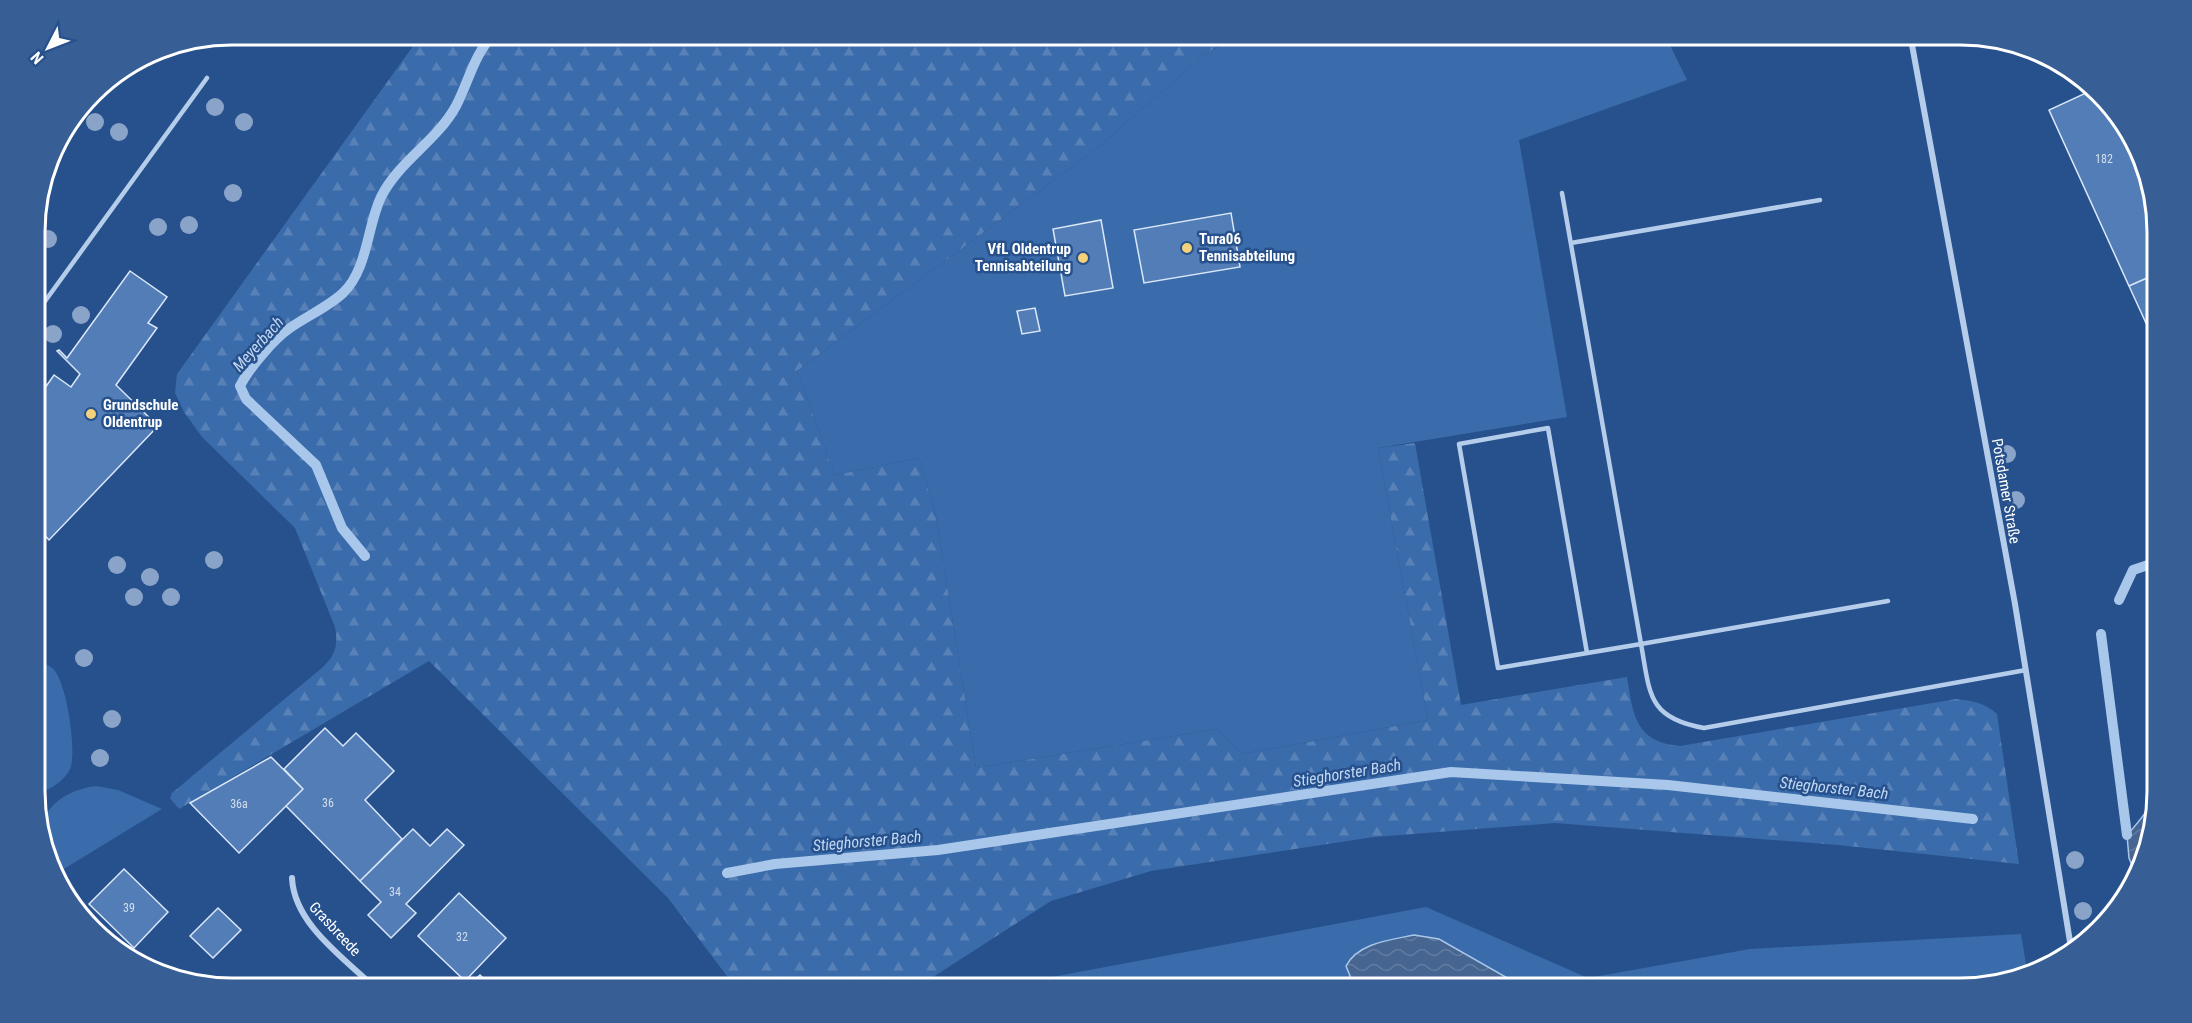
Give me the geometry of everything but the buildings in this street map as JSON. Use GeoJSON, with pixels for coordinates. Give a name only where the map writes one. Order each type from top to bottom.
{"type":"FeatureCollection","features":[{"type":"Feature","properties":{"kind":"street","name":"Potsdamer Straße"},"geometry":{"type":"LineString","coordinates":[[1912,45],[2026,670],[2070,942]]}},
{"type":"Feature","properties":{"kind":"street","name":"Grasbreede"},"geometry":{"type":"LineString","coordinates":[[292,878],[293,893],[298,907],[309,923],[365,978]]}},
{"type":"Feature","properties":{"kind":"lane"},"geometry":{"type":"LineString","coordinates":[[45,301],[207,78]]}},
{"type":"Feature","properties":{"kind":"lane"},"geometry":{"type":"LineString","coordinates":[[1562,194],[1650,693],[1663,714],[1681,724],[1704,728],[2026,670]]}},
{"type":"Feature","properties":{"kind":"lane"},"geometry":{"type":"LineString","coordinates":[[1571,243],[1820,200]]}},
{"type":"Feature","properties":{"kind":"lane"},"geometry":{"type":"LineString","coordinates":[[1587,653],[1548,428],[1459,444],[1498,668],[1641,644],[1888,600]]}},
{"type":"Feature","properties":{"kind":"green space"},"geometry":{"type":"Polygon","coordinates":[[[414,45],[1220,45],[1203,56],[1097,148],[797,371],[835,475],[919,458],[936,516],[976,768],[1217,729],[1242,754],[1428,720],[1378,448],[1415,443],[1461,705],[1627,677],[1631,703],[1639,724],[1645,732],[1654,739],[1680,746],[1956,699],[1978,703],[1997,714],[2019,864],[1838,845],[1555,823],[1374,837],[1151,871],[1051,901],[932,978],[728,978],[668,898],[429,661],[179,809],[170,798],[172,793],[323,667],[331,658],[336,639],[335,627],[295,528],[202,437],[184,412],[175,393],[177,374],[414,45]]]}},
{"type":"Feature","properties":{"kind":"green space"},"geometry":{"type":"Polygon","coordinates":[[[1220,45],[1670,45],[1687,80],[1519,140],[1567,417],[1378,448],[1428,720],[1242,754],[1217,729],[976,768],[936,516],[919,458],[835,475],[797,371],[1097,148],[1203,56],[1220,45]]]}},
{"type":"Feature","properties":{"kind":"green space"},"geometry":{"type":"Polygon","coordinates":[[[45,664],[54,669],[63,690],[67,703],[72,745],[69,771],[45,790],[45,664]]]}},
{"type":"Feature","properties":{"kind":"green space"},"geometry":{"type":"Polygon","coordinates":[[[88,787],[118,790],[162,809],[62,870],[51,840],[47,814],[62,798],[88,787]]]}},
{"type":"Feature","properties":{"kind":"green space"},"geometry":{"type":"Polygon","coordinates":[[[1426,907],[1588,978],[1046,978],[1426,907]]]}},
{"type":"Feature","properties":{"kind":"green space"},"geometry":{"type":"Polygon","coordinates":[[[2021,934],[2026,966],[1973,978],[1588,978],[1750,949],[2021,934]]]}},
{"type":"Feature","properties":{"kind":"water"},"geometry":{"type":"Polygon","coordinates":[[[2145,813],[2143,828],[2132,865],[2127,835],[2145,813]]]}},
{"type":"Feature","properties":{"kind":"water"},"geometry":{"type":"Polygon","coordinates":[[[1414,935],[1439,939],[1507,978],[1351,978],[1346,966],[1351,958],[1366,947],[1414,935]]]}},
{"type":"Feature","properties":{"kind":"waterway","name":"Meyerbach"},"geometry":{"type":"LineString","coordinates":[[365,556],[342,528],[316,465],[246,399],[240,386],[277,339],[337,298],[351,283],[358,272],[381,197],[398,173],[448,118],[461,97],[485,45]]}},
{"type":"Feature","properties":{"kind":"waterway","name":"Stieghorster Bach"},"geometry":{"type":"LineString","coordinates":[[2119,600],[2133,570],[2147,565]]}},
{"type":"Feature","properties":{"kind":"waterway","name":"Stieghorster Bach"},"geometry":{"type":"LineString","coordinates":[[2101,634],[2127,835]]}},
{"type":"Feature","properties":{"kind":"waterway","name":"Stieghorster Bach"},"geometry":{"type":"LineString","coordinates":[[727,873],[775,864],[938,850],[1451,772],[1668,785],[1973,819]]}},
{"type":"Feature","properties":{"kind":"place","name":"Tura06 Tennisabteilung"},"geometry":{"type":"Point","coordinates":[1187,248]}},
{"type":"Feature","properties":{"kind":"place","name":"VfL Oldentrup Tennisabteilung"},"geometry":{"type":"Point","coordinates":[1083,258]}},
{"type":"Feature","properties":{"kind":"place","name":"Grundschule Oldentrup"},"geometry":{"type":"Point","coordinates":[91,414]}}]}
